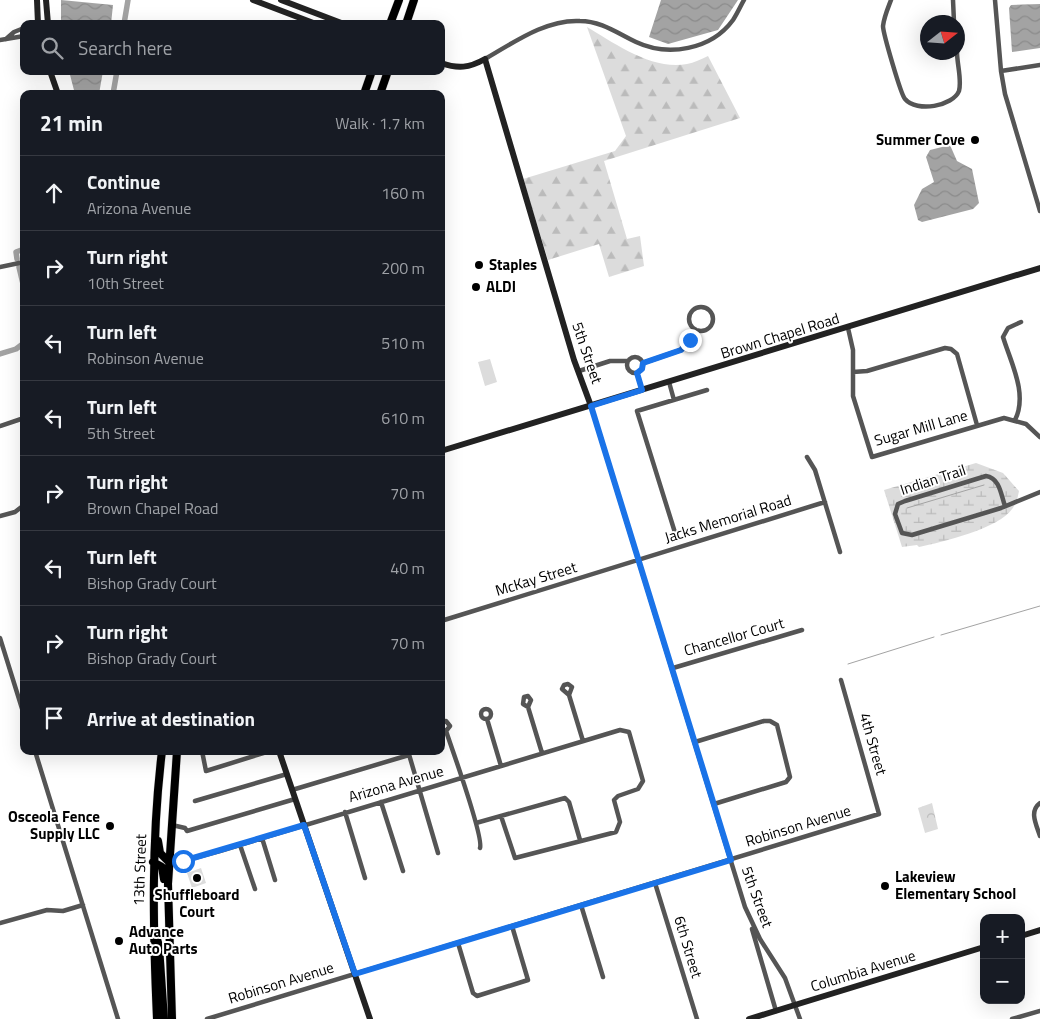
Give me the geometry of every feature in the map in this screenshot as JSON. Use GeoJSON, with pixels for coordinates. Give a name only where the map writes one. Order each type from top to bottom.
{"type":"FeatureCollection","features":[{"type":"Feature","properties":{"kind":"highway"},"geometry":{"type":"LineString","coordinates":[[392,20],[399,0]]}},
{"type":"Feature","properties":{"kind":"highway"},"geometry":{"type":"LineString","coordinates":[[407,20],[414,0]]}},
{"type":"Feature","properties":{"kind":"highway"},"geometry":{"type":"LineString","coordinates":[[365,90],[371,75]]}},
{"type":"Feature","properties":{"kind":"highway"},"geometry":{"type":"LineString","coordinates":[[381,90],[387,75]]}},
{"type":"Feature","properties":{"kind":"highway","name":"13th Street"},"geometry":{"type":"LineString","coordinates":[[157,1019],[153,927],[153,862],[162,755]]}},
{"type":"Feature","properties":{"kind":"highway","name":"13th Street"},"geometry":{"type":"LineString","coordinates":[[172,1019],[168,927],[169,862],[170,825],[177,755]]}},
{"type":"Feature","properties":{"kind":"highway"},"geometry":{"type":"LineString","coordinates":[[155,824],[159,834],[160,853],[169,862]]}},
{"type":"Feature","properties":{"kind":"highway"},"geometry":{"type":"LineString","coordinates":[[153,862],[163,868],[163,919],[168,927]]}},
{"type":"Feature","properties":{"kind":"highway"},"geometry":{"type":"LineString","coordinates":[[153,927],[159,946],[164,1019]]}},
{"type":"Feature","properties":{"kind":"street"},"geometry":{"type":"LineString","coordinates":[[37,0],[38,20]]}},
{"type":"Feature","properties":{"kind":"street"},"geometry":{"type":"LineString","coordinates":[[46,0],[48,20]]}},
{"type":"Feature","properties":{"kind":"street"},"geometry":{"type":"LineString","coordinates":[[253,0],[306,20]]}},
{"type":"Feature","properties":{"kind":"street"},"geometry":{"type":"LineString","coordinates":[[281,0],[334,20]]}},
{"type":"Feature","properties":{"kind":"street"},"geometry":{"type":"LineString","coordinates":[[445,64],[463,68],[485,59],[546,27],[561,22],[580,20],[600,24],[638,43],[667,51],[690,48],[714,38],[732,21],[744,0]]}},
{"type":"Feature","properties":{"kind":"street"},"geometry":{"type":"LineString","coordinates":[[891,0],[883,28],[904,98],[914,107],[925,108],[951,100],[958,93],[960,86],[957,60]]}},
{"type":"Feature","properties":{"kind":"street"},"geometry":{"type":"LineString","coordinates":[[953,0],[954,15]]}},
{"type":"Feature","properties":{"kind":"street"},"geometry":{"type":"LineString","coordinates":[[995,0],[1000,71],[1040,211]]}},
{"type":"Feature","properties":{"kind":"street"},"geometry":{"type":"LineString","coordinates":[[6,39],[20,30]]}},
{"type":"Feature","properties":{"kind":"street"},"geometry":{"type":"LineString","coordinates":[[0,40],[20,37]]}},
{"type":"Feature","properties":{"kind":"street","name":"5th Street"},"geometry":{"type":"LineString","coordinates":[[485,59],[579,371],[751,922],[781,970],[800,1019]]}},
{"type":"Feature","properties":{"kind":"street"},"geometry":{"type":"LineString","coordinates":[[1000,71],[1040,65]]}},
{"type":"Feature","properties":{"kind":"street"},"geometry":{"type":"LineString","coordinates":[[51,75],[57,90]]}},
{"type":"Feature","properties":{"kind":"street"},"geometry":{"type":"LineString","coordinates":[[0,267],[20,263]]}},
{"type":"Feature","properties":{"kind":"street","name":"Brown Chapel Road"},"geometry":{"type":"LineString","coordinates":[[445,450],[1040,268]]}},
{"type":"Feature","properties":{"kind":"street"},"geometry":{"type":"LineString","coordinates":[[699,307],[707,308],[713,317],[712,324],[706,330],[695,329],[690,323],[692,311],[699,307]]}},
{"type":"Feature","properties":{"kind":"street"},"geometry":{"type":"LineString","coordinates":[[1021,322],[1008,328],[1003,337],[1021,396],[1015,420],[1029,426],[1040,437]]}},
{"type":"Feature","properties":{"kind":"street","name":"Sugar Mill Lane"},"geometry":{"type":"LineString","coordinates":[[848,328],[853,350],[853,396],[872,457],[1004,418],[1015,420]]}},
{"type":"Feature","properties":{"kind":"street"},"geometry":{"type":"LineString","coordinates":[[643,363],[681,350],[695,329]]}},
{"type":"Feature","properties":{"kind":"street"},"geometry":{"type":"LineString","coordinates":[[853,372],[867,371],[945,348],[951,349],[957,354],[977,425]]}},
{"type":"Feature","properties":{"kind":"street"},"geometry":{"type":"LineString","coordinates":[[579,371],[610,361],[628,361],[635,357],[643,363]]}},
{"type":"Feature","properties":{"kind":"street"},"geometry":{"type":"LineString","coordinates":[[628,361],[628,369],[637,373],[642,390]]}},
{"type":"Feature","properties":{"kind":"street"},"geometry":{"type":"LineString","coordinates":[[637,373],[642,369],[643,363]]}},
{"type":"Feature","properties":{"kind":"street"},"geometry":{"type":"LineString","coordinates":[[669,382],[674,400]]}},
{"type":"Feature","properties":{"kind":"street"},"geometry":{"type":"LineString","coordinates":[[677,539],[637,411],[707,390]]}},
{"type":"Feature","properties":{"kind":"street"},"geometry":{"type":"LineString","coordinates":[[0,426],[20,419]]}},
{"type":"Feature","properties":{"kind":"street"},"geometry":{"type":"LineString","coordinates":[[808,457],[813,464],[840,552]]}},
{"type":"Feature","properties":{"kind":"street","name":"Indian Trail"},"geometry":{"type":"LineString","coordinates":[[1005,506],[998,484],[991,477],[986,476],[905,501],[898,504],[895,514],[902,533],[912,535],[1005,506],[1040,492]]}},
{"type":"Feature","properties":{"kind":"street","name":"Jacks Memorial Road"},"geometry":{"type":"LineString","coordinates":[[639,561],[825,502]]}},
{"type":"Feature","properties":{"kind":"street"},"geometry":{"type":"LineString","coordinates":[[0,516],[16,512],[20,508]]}},
{"type":"Feature","properties":{"kind":"street","name":"McKay Street"},"geometry":{"type":"LineString","coordinates":[[445,621],[639,561]]}},
{"type":"Feature","properties":{"kind":"street","name":"Chancellor Court"},"geometry":{"type":"LineString","coordinates":[[673,668],[802,630]]}},
{"type":"Feature","properties":{"kind":"street"},"geometry":{"type":"LineString","coordinates":[[0,638],[20,702]]}},
{"type":"Feature","properties":{"kind":"street","name":"4th Street"},"geometry":{"type":"LineString","coordinates":[[841,680],[879,814]]}},
{"type":"Feature","properties":{"kind":"street"},"geometry":{"type":"LineString","coordinates":[[569,695],[583,741]]}},
{"type":"Feature","properties":{"kind":"street"},"geometry":{"type":"LineString","coordinates":[[528,707],[542,754]]}},
{"type":"Feature","properties":{"kind":"street"},"geometry":{"type":"LineString","coordinates":[[487,719],[501,766]]}},
{"type":"Feature","properties":{"kind":"street"},"geometry":{"type":"LineString","coordinates":[[445,721],[450,724],[445,729]]}},
{"type":"Feature","properties":{"kind":"street"},"geometry":{"type":"LineString","coordinates":[[695,742],[764,722],[770,721],[776,725],[790,777],[786,782],[714,804]]}},
{"type":"Feature","properties":{"kind":"street","name":"Arizona Avenue"},"geometry":{"type":"LineString","coordinates":[[169,862],[183,861],[240,845],[620,730],[629,732],[642,784],[638,789],[618,796],[614,800],[620,822],[616,832],[580,840]]}},
{"type":"Feature","properties":{"kind":"street"},"geometry":{"type":"LineString","coordinates":[[445,733],[482,842],[480,848]]}},
{"type":"Feature","properties":{"kind":"street"},"geometry":{"type":"LineString","coordinates":[[36,755],[118,1019]]}},
{"type":"Feature","properties":{"kind":"street"},"geometry":{"type":"LineString","coordinates":[[203,755],[206,771],[257,755]]}},
{"type":"Feature","properties":{"kind":"street"},"geometry":{"type":"LineString","coordinates":[[281,755],[370,1019]]}},
{"type":"Feature","properties":{"kind":"street"},"geometry":{"type":"LineString","coordinates":[[292,790],[402,755]]}},
{"type":"Feature","properties":{"kind":"street"},"geometry":{"type":"LineString","coordinates":[[409,755],[438,853]]}},
{"type":"Feature","properties":{"kind":"street"},"geometry":{"type":"LineString","coordinates":[[194,801],[287,774]]}},
{"type":"Feature","properties":{"kind":"street"},"geometry":{"type":"LineString","coordinates":[[170,825],[185,828],[187,831],[295,798]]}},
{"type":"Feature","properties":{"kind":"street"},"geometry":{"type":"LineString","coordinates":[[476,823],[565,798],[569,802],[580,840],[515,858],[501,816]]}},
{"type":"Feature","properties":{"kind":"street"},"geometry":{"type":"LineString","coordinates":[[381,802],[403,871]]}},
{"type":"Feature","properties":{"kind":"street"},"geometry":{"type":"LineString","coordinates":[[1040,802],[1033,814],[1040,836]]}},
{"type":"Feature","properties":{"kind":"street"},"geometry":{"type":"LineString","coordinates":[[345,812],[366,878]]}},
{"type":"Feature","properties":{"kind":"street","name":"Robinson Avenue"},"geometry":{"type":"LineString","coordinates":[[207,1019],[879,814]]}},
{"type":"Feature","properties":{"kind":"street"},"geometry":{"type":"LineString","coordinates":[[262,838],[275,880]]}},
{"type":"Feature","properties":{"kind":"street"},"geometry":{"type":"LineString","coordinates":[[240,845],[255,889]]}},
{"type":"Feature","properties":{"kind":"street","name":"6th Street"},"geometry":{"type":"LineString","coordinates":[[656,883],[697,1019]]}},
{"type":"Feature","properties":{"kind":"street"},"geometry":{"type":"LineString","coordinates":[[0,923],[47,910],[63,910],[83,905]]}},
{"type":"Feature","properties":{"kind":"street"},"geometry":{"type":"LineString","coordinates":[[581,905],[603,977]]}},
{"type":"Feature","properties":{"kind":"street"},"geometry":{"type":"LineString","coordinates":[[751,922],[776,1011]]}},
{"type":"Feature","properties":{"kind":"street"},"geometry":{"type":"LineString","coordinates":[[458,942],[473,994],[477,996],[528,980],[512,926]]}},
{"type":"Feature","properties":{"kind":"street"},"geometry":{"type":"LineString","coordinates":[[1025,935],[1040,930]]}},
{"type":"Feature","properties":{"kind":"street","name":"Columbia Avenue"},"geometry":{"type":"LineString","coordinates":[[750,1019],[980,948]]}},
{"type":"Feature","properties":{"kind":"street"},"geometry":{"type":"LineString","coordinates":[[1012,1019],[1040,1010]]}},
{"type":"Feature","properties":{"kind":"green space"},"geometry":{"type":"Polygon","coordinates":[[[587,27],[622,48],[648,60],[674,65],[695,62],[708,56],[740,118],[604,161],[627,239],[640,236],[644,266],[609,277],[599,244],[548,260],[523,179],[615,151],[626,136],[587,27]]]}},
{"type":"Feature","properties":{"kind":"green space"},"geometry":{"type":"Polygon","coordinates":[[[490,359],[497,382],[485,386],[478,362],[490,359]]]}},
{"type":"Feature","properties":{"kind":"green space"},"geometry":{"type":"Polygon","coordinates":[[[976,463],[1003,473],[1019,491],[1016,503],[1008,514],[985,527],[956,538],[919,547],[917,545],[902,547],[884,490],[976,463]]]}},
{"type":"Feature","properties":{"kind":"green space"},"geometry":{"type":"Polygon","coordinates":[[[932,803],[938,829],[925,833],[918,808],[932,803]]]}},
{"type":"Feature","properties":{"kind":"green space","name":"Shuffleboard Court"},"geometry":{"type":"Polygon","coordinates":[[[201,868],[206,883],[192,888],[187,873],[201,868]]]}},
{"type":"Feature","properties":{"kind":"water"},"geometry":{"type":"Polygon","coordinates":[[[61,0],[113,5],[111,20],[61,20],[61,0]]]}},
{"type":"Feature","properties":{"kind":"water"},"geometry":{"type":"Polygon","coordinates":[[[661,0],[738,0],[718,30],[668,44],[649,37],[661,0]]]}},
{"type":"Feature","properties":{"kind":"water"},"geometry":{"type":"Polygon","coordinates":[[[1040,4],[1040,48],[1012,52],[1009,8],[1011,5],[1040,4]]]}},
{"type":"Feature","properties":{"kind":"water"},"geometry":{"type":"Polygon","coordinates":[[[70,75],[102,75],[100,90],[74,90],[70,75]]]}},
{"type":"Feature","properties":{"kind":"water"},"geometry":{"type":"Polygon","coordinates":[[[950,145],[957,161],[972,169],[979,203],[973,209],[922,222],[918,220],[914,205],[922,189],[934,182],[926,157],[930,150],[950,145]]]}},
{"type":"Feature","properties":{"kind":"waterway"},"geometry":{"type":"LineString","coordinates":[[125,20],[128,0]]}},
{"type":"Feature","properties":{"kind":"waterway"},"geometry":{"type":"LineString","coordinates":[[114,90],[116,75]]}},
{"type":"Feature","properties":{"kind":"waterway"},"geometry":{"type":"LineString","coordinates":[[17,259],[16,252],[20,250]]}},
{"type":"Feature","properties":{"kind":"waterway"},"geometry":{"type":"LineString","coordinates":[[19,267],[20,271]]}},
{"type":"Feature","properties":{"kind":"waterway"},"geometry":{"type":"LineString","coordinates":[[0,354],[20,346]]}},
{"type":"Feature","properties":{"kind":"waterway"},"geometry":{"type":"LineString","coordinates":[[907,508],[984,485]]}},
{"type":"Feature","properties":{"kind":"waterway"},"geometry":{"type":"LineString","coordinates":[[941,635],[1040,606]]}},
{"type":"Feature","properties":{"kind":"waterway"},"geometry":{"type":"LineString","coordinates":[[848,664],[934,637]]}},
{"type":"Feature","properties":{"kind":"place","name":"Summer Cove"},"geometry":{"type":"Point","coordinates":[975,140]}},
{"type":"Feature","properties":{"kind":"place","name":"Staples"},"geometry":{"type":"Point","coordinates":[479,265]}},
{"type":"Feature","properties":{"kind":"place","name":"ALDI"},"geometry":{"type":"Point","coordinates":[476,287]}},
{"type":"Feature","properties":{"kind":"place","name":"Osceola Fence Supply LLC"},"geometry":{"type":"Point","coordinates":[110,826]}},
{"type":"Feature","properties":{"kind":"place","name":"Shuffleboard Court"},"geometry":{"type":"Point","coordinates":[197,878]}},
{"type":"Feature","properties":{"kind":"place","name":"Lakeview Elementary School"},"geometry":{"type":"Point","coordinates":[885,886]}},
{"type":"Feature","properties":{"kind":"place","name":"Advance Auto Parts"},"geometry":{"type":"Point","coordinates":[119,941]}},
{"type":"Feature","properties":{"kind":"route"},"geometry":{"type":"LineString","coordinates":[[183,861],[304,825],[355,974],[731,860],[591,406],[642,390],[637,373],[642,369],[643,363],[681,350],[690,340]]}}]}
